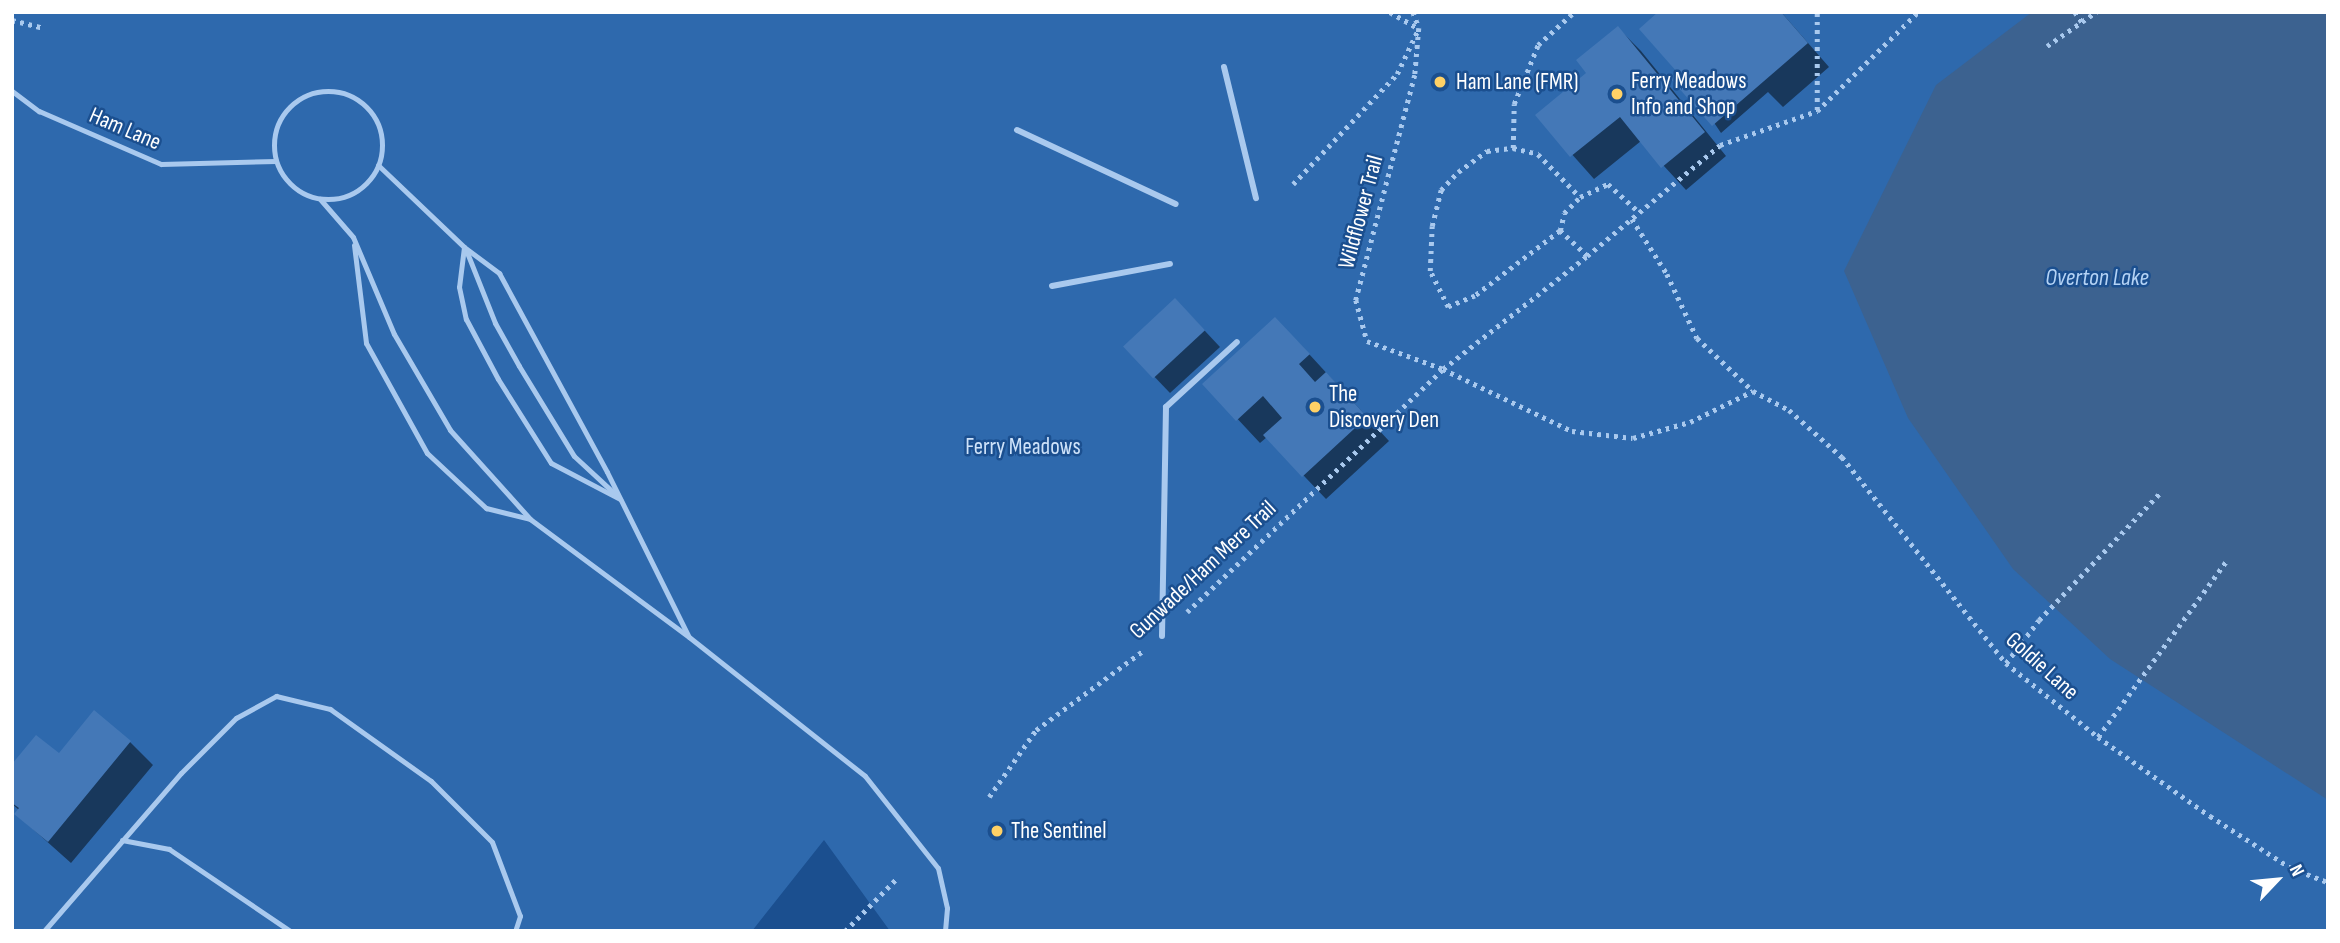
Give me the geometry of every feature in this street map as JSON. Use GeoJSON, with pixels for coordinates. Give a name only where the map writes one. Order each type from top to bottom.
{"type":"FeatureCollection","features":[{"type":"Feature","properties":{"kind":"street"},"geometry":{"type":"LineString","coordinates":[[1224,67],[1256,198]]}},
{"type":"Feature","properties":{"kind":"street"},"geometry":{"type":"LineString","coordinates":[[1017,130],[1176,204]]}},
{"type":"Feature","properties":{"kind":"street"},"geometry":{"type":"LineString","coordinates":[[1052,286],[1170,264]]}},
{"type":"Feature","properties":{"kind":"street"},"geometry":{"type":"LineString","coordinates":[[1162,636],[1166,407],[1237,342]]}},
{"type":"Feature","properties":{"kind":"lane","name":"Ham Lane"},"geometry":{"type":"LineString","coordinates":[[12,91],[39,111],[161,164],[276,161]]}},
{"type":"Feature","properties":{"kind":"lane"},"geometry":{"type":"LineString","coordinates":[[320,199],[338,198],[355,192],[369,180],[378,165],[382,148],[373,116],[361,102],[333,92],[304,96],[286,111],[276,131],[276,161],[293,187],[320,199],[354,237],[394,334],[450,430],[530,519],[689,637],[865,776],[938,868],[947,908],[945,931]]}},
{"type":"Feature","properties":{"kind":"lane"},"geometry":{"type":"LineString","coordinates":[[378,165],[464,247],[499,273],[620,499],[689,637]]}},
{"type":"Feature","properties":{"kind":"lane"},"geometry":{"type":"LineString","coordinates":[[354,237],[366,343],[427,453],[486,508],[530,519]]}},
{"type":"Feature","properties":{"kind":"lane"},"geometry":{"type":"LineString","coordinates":[[464,247],[495,323],[567,445],[574,456],[620,499]]}},
{"type":"Feature","properties":{"kind":"lane"},"geometry":{"type":"LineString","coordinates":[[464,247],[459,287],[466,319],[498,379],[551,463],[620,499]]}},
{"type":"Feature","properties":{"kind":"lane"},"geometry":{"type":"LineString","coordinates":[[44,931],[181,772],[236,719],[276,696],[330,709],[439,790],[492,842],[520,916],[515,931]]}},
{"type":"Feature","properties":{"kind":"lane"},"geometry":{"type":"LineString","coordinates":[[122,840],[169,849],[290,931]]}},
{"type":"Feature","properties":{"kind":"path"},"geometry":{"type":"LineString","coordinates":[[1293,184],[1397,74],[1419,28],[1390,12]]}},
{"type":"Feature","properties":{"kind":"path","name":"Wildflower Trail"},"geometry":{"type":"LineString","coordinates":[[1413,12],[1419,28],[1415,75],[1356,300],[1367,341],[1443,369]]}},
{"type":"Feature","properties":{"kind":"path"},"geometry":{"type":"LineString","coordinates":[[1513,148],[1514,104],[1538,45],[1574,12]]}},
{"type":"Feature","properties":{"kind":"path"},"geometry":{"type":"LineString","coordinates":[[1817,12],[1817,111]]}},
{"type":"Feature","properties":{"kind":"path"},"geometry":{"type":"LineString","coordinates":[[1817,111],[1918,12]]}},
{"type":"Feature","properties":{"kind":"path"},"geometry":{"type":"LineString","coordinates":[[2075,12],[2082,22]]}},
{"type":"Feature","properties":{"kind":"path"},"geometry":{"type":"LineString","coordinates":[[2047,46],[2096,12]]}},
{"type":"Feature","properties":{"kind":"path"},"geometry":{"type":"LineString","coordinates":[[12,20],[43,28]]}},
{"type":"Feature","properties":{"kind":"path","name":"Gunwade/Ham Mere Trail"},"geometry":{"type":"LineString","coordinates":[[989,797],[1036,730],[1162,636],[1443,369],[1587,256],[1720,145],[1817,111]]}},
{"type":"Feature","properties":{"kind":"path"},"geometry":{"type":"LineString","coordinates":[[1580,197],[1538,154],[1513,148],[1487,151],[1458,172],[1441,190],[1432,226],[1430,271],[1448,307],[1475,296],[1560,231],[1564,213],[1580,197],[1608,184],[1639,212]]}},
{"type":"Feature","properties":{"kind":"path","name":"Goldie Lane"},"geometry":{"type":"LineString","coordinates":[[1632,219],[1667,274],[1697,338],[1753,391],[1788,410],[1842,457],[2006,663],[2098,737],[2210,816],[2291,868],[2328,883]]}},
{"type":"Feature","properties":{"kind":"path"},"geometry":{"type":"LineString","coordinates":[[1560,231],[1587,256]]}},
{"type":"Feature","properties":{"kind":"path"},"geometry":{"type":"LineString","coordinates":[[1443,369],[1572,431],[1633,438],[1690,422],[1753,391]]}},
{"type":"Feature","properties":{"kind":"path"},"geometry":{"type":"LineString","coordinates":[[2006,663],[2039,620],[2162,491]]}},
{"type":"Feature","properties":{"kind":"path"},"geometry":{"type":"LineString","coordinates":[[2098,737],[2227,560]]}},
{"type":"Feature","properties":{"kind":"path"},"geometry":{"type":"LineString","coordinates":[[845,931],[897,878]]}},
{"type":"Feature","properties":{"kind":"green space","name":"Ferry Meadows"},"geometry":{"type":"Polygon","coordinates":[[[12,12],[2328,12],[2328,931],[890,931],[824,840],[752,931],[12,931],[12,12]]]}},
{"type":"Feature","properties":{"kind":"water","name":"Overton Lake"},"geometry":{"type":"Polygon","coordinates":[[[2032,12],[2328,12],[2328,800],[2110,659],[2013,569],[1908,418],[1844,271],[1936,85],[2032,12]]]}},
{"type":"Feature","properties":{"kind":"building"},"geometry":{"type":"Polygon","coordinates":[[[1658,12],[1781,12],[1808,43],[1712,126],[1670,78],[1677,72],[1639,29],[1658,12]]]}},
{"type":"Feature","properties":{"kind":"building","name":"Ferry Meadows Info and Shop"},"geometry":{"type":"Polygon","coordinates":[[[1618,26],[1705,132],[1661,168],[1620,117],[1570,157],[1535,115],[1586,73],[1576,60],[1618,26]]]}},
{"type":"Feature","properties":{"kind":"building"},"geometry":{"type":"Polygon","coordinates":[[[1175,298],[1205,330],[1153,379],[1123,346],[1175,298]]]}},
{"type":"Feature","properties":{"kind":"building","name":"The Discovery Den"},"geometry":{"type":"Polygon","coordinates":[[[1275,317],[1310,354],[1299,364],[1315,382],[1326,372],[1367,417],[1302,477],[1263,435],[1282,418],[1263,396],[1236,421],[1202,384],[1275,317]]]}},
{"type":"Feature","properties":{"kind":"building"},"geometry":{"type":"Polygon","coordinates":[[[94,710],[131,741],[48,842],[14,814],[19,808],[12,803],[12,764],[36,735],[59,753],[94,710]]]}},
{"type":"Feature","properties":{"kind":"place","name":"Ham Lane (FMR)"},"geometry":{"type":"Point","coordinates":[1440,82]}},
{"type":"Feature","properties":{"kind":"place","name":"Ferry Meadows Info and Shop"},"geometry":{"type":"Point","coordinates":[1617,94]}},
{"type":"Feature","properties":{"kind":"place","name":"The Discovery Den"},"geometry":{"type":"Point","coordinates":[1315,407]}},
{"type":"Feature","properties":{"kind":"place","name":"The Sentinel"},"geometry":{"type":"Point","coordinates":[997,831]}}]}
